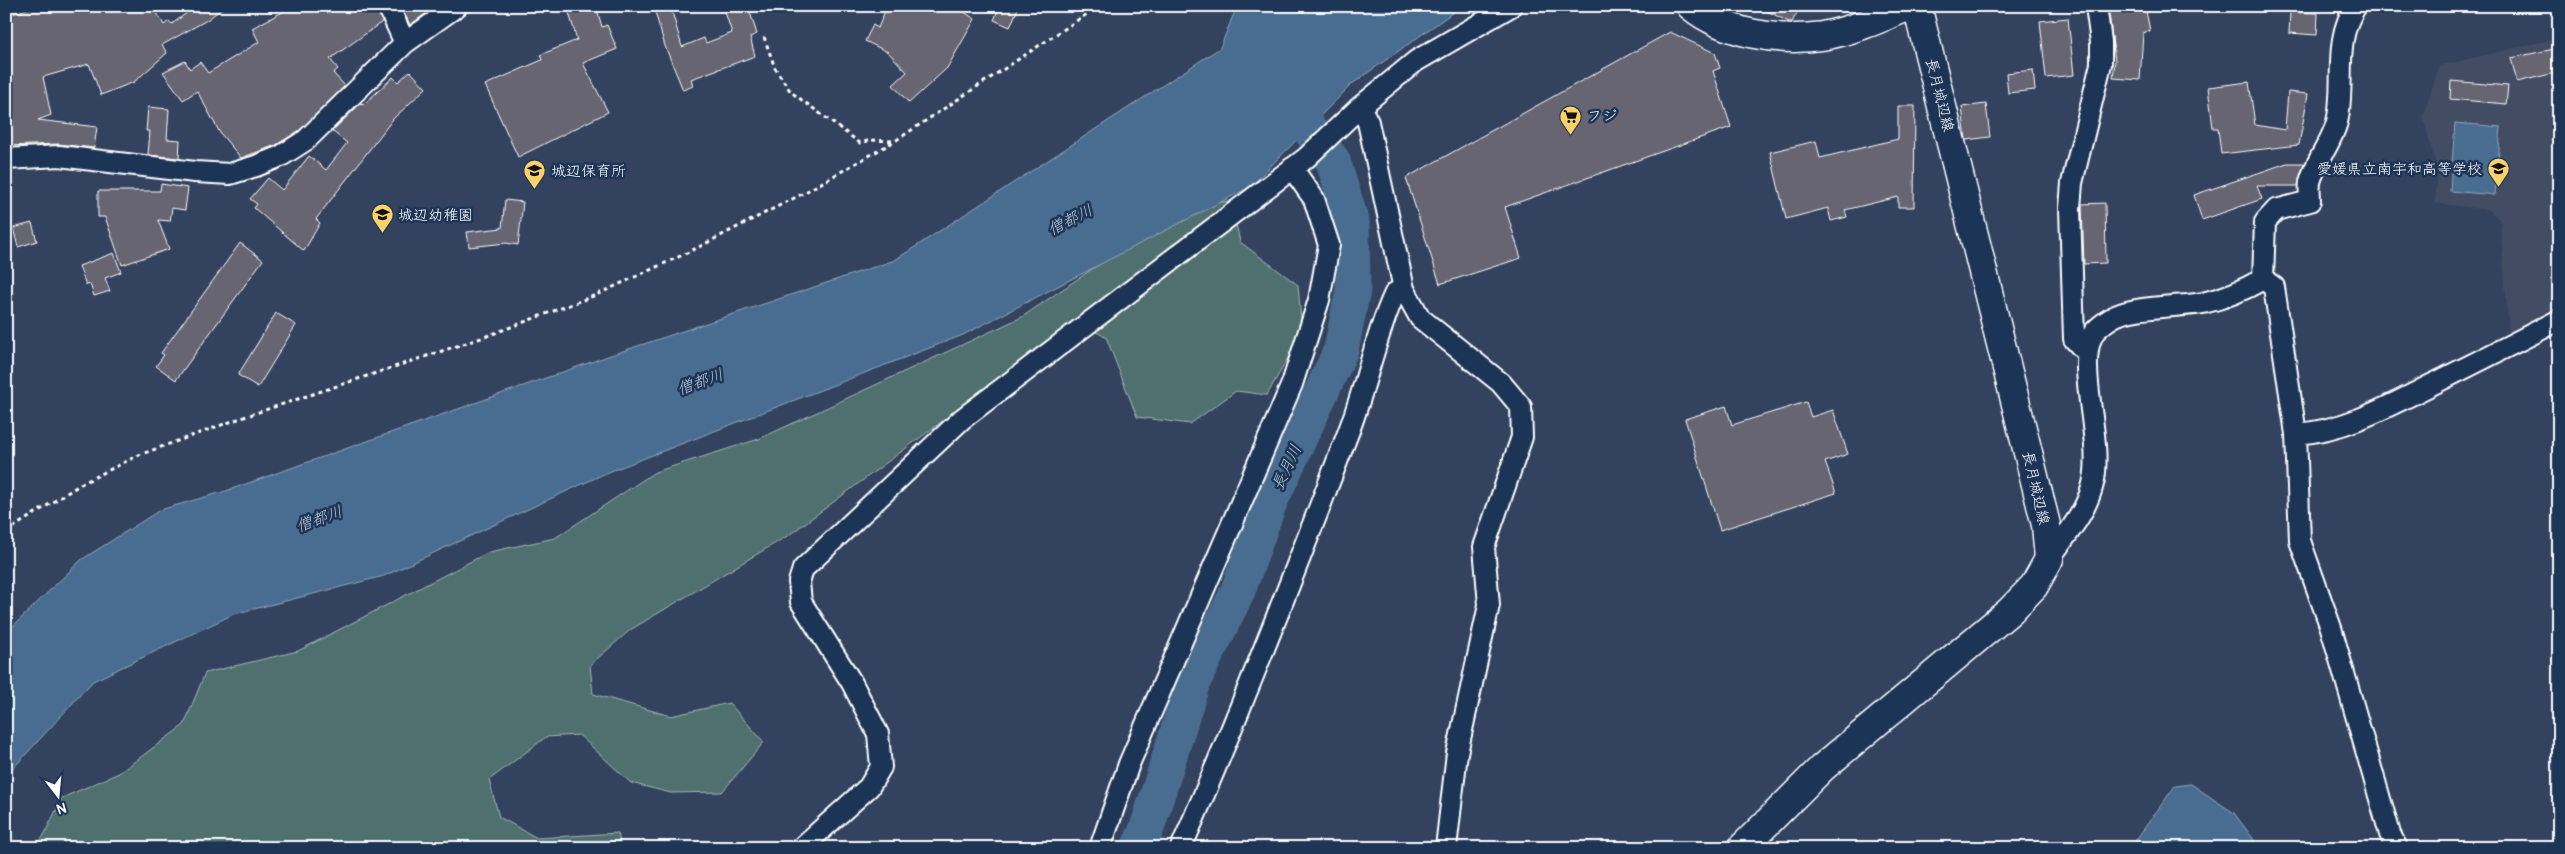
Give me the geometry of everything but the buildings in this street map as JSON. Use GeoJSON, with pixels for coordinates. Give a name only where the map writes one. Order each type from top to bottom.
{"type":"FeatureCollection","features":[{"type":"Feature","properties":{"kind":"main road"},"geometry":{"type":"LineString","coordinates":[[1691,6],[1732,29],[1785,38],[1822,36],[1865,24],[1909,6]]}},
{"type":"Feature","properties":{"kind":"main road","name":"長月城辺線"},"geometry":{"type":"LineString","coordinates":[[1917,6],[2046,525],[2049,559]]}},
{"type":"Feature","properties":{"kind":"main road"},"geometry":{"type":"LineString","coordinates":[[1742,848],[1822,768],[2010,611],[2034,586],[2049,559]]}},
{"type":"Feature","properties":{"kind":"street"},"geometry":{"type":"LineString","coordinates":[[388,6],[405,43]]}},
{"type":"Feature","properties":{"kind":"street"},"geometry":{"type":"LineString","coordinates":[[6,159],[59,156],[195,172],[230,174],[256,166],[281,156],[306,140],[371,79],[405,43],[458,6]]}},
{"type":"Feature","properties":{"kind":"street"},"geometry":{"type":"LineString","coordinates":[[801,848],[869,787],[881,767],[878,734],[852,683],[801,602],[798,582],[803,569],[962,420],[1299,163],[1416,61],[1511,6]]}},
{"type":"Feature","properties":{"kind":"street"},"geometry":{"type":"LineString","coordinates":[[2087,353],[2074,339],[2070,208],[2072,182],[2101,64],[2101,42],[2096,6]]}},
{"type":"Feature","properties":{"kind":"street"},"geometry":{"type":"LineString","coordinates":[[2263,279],[2265,222],[2276,210],[2310,201],[2310,182],[2332,139],[2337,120],[2343,39],[2351,14],[2356,6]]}},
{"type":"Feature","properties":{"kind":"street"},"geometry":{"type":"LineString","coordinates":[[1356,112],[1368,122],[1404,289],[1420,318],[1501,383],[1521,408],[1522,437],[1484,547],[1489,606],[1457,753],[1446,848]]}},
{"type":"Feature","properties":{"kind":"street"},"geometry":{"type":"LineString","coordinates":[[1100,848],[1130,764],[1292,384],[1319,300],[1329,245],[1314,199],[1299,163]]}},
{"type":"Feature","properties":{"kind":"street"},"geometry":{"type":"LineString","coordinates":[[2049,559],[2083,510],[2093,484],[2097,460],[2087,353],[2094,333],[2112,317],[2153,307],[2203,303],[2240,292],[2263,279]]}},
{"type":"Feature","properties":{"kind":"street"},"geometry":{"type":"LineString","coordinates":[[2263,279],[2274,287],[2296,434],[2300,541],[2331,628],[2390,834],[2397,848]]}},
{"type":"Feature","properties":{"kind":"street"},"geometry":{"type":"LineString","coordinates":[[1181,848],[1239,710],[1363,395],[1388,309],[1396,293],[1404,289]]}},
{"type":"Feature","properties":{"kind":"street"},"geometry":{"type":"LineString","coordinates":[[2296,434],[2312,433],[2344,424],[2390,405],[2559,320]]}},
{"type":"Feature","properties":{"kind":"path"},"geometry":{"type":"LineString","coordinates":[[6,532],[81,484],[139,455],[238,419],[487,336],[596,295],[689,252],[800,195],[895,141],[1099,6]]}},
{"type":"Feature","properties":{"kind":"path"},"geometry":{"type":"LineString","coordinates":[[764,37],[775,68],[791,92],[860,143],[871,140],[895,141]]}},
{"type":"Feature","properties":{"kind":"shaded area","name":"愛媛県立南宇和高等学校"},"geometry":{"type":"Polygon","coordinates":[[[2559,38],[2559,312],[2509,333],[2500,220],[2489,210],[2435,203],[2438,172],[2423,117],[2439,66],[2559,38]]]}},
{"type":"Feature","properties":{"kind":"green space"},"geometry":{"type":"Polygon","coordinates":[[[1231,201],[1240,242],[1298,285],[1302,333],[1267,395],[1236,391],[1190,424],[1137,417],[1106,337],[1076,322],[789,535],[630,630],[590,665],[593,694],[671,716],[729,703],[764,742],[722,792],[671,793],[631,783],[579,735],[546,737],[489,780],[499,817],[537,838],[618,833],[621,848],[34,848],[43,837],[62,798],[119,773],[184,725],[205,673],[298,651],[489,552],[555,538],[655,472],[759,439],[1022,317],[1158,224],[1205,204],[1231,201]]]}},
{"type":"Feature","properties":{"kind":"water","name":"僧都川"},"geometry":{"type":"Polygon","coordinates":[[[1237,6],[1462,6],[1352,84],[1250,187],[963,335],[606,473],[384,576],[234,614],[93,681],[6,776],[6,633],[81,560],[160,510],[226,491],[608,356],[895,260],[1220,48],[1237,6]]]}},
{"type":"Feature","properties":{"kind":"water"},"geometry":{"type":"Polygon","coordinates":[[[2455,123],[2501,127],[2495,195],[2450,191],[2455,123]]]}},
{"type":"Feature","properties":{"kind":"water"},"geometry":{"type":"Polygon","coordinates":[[[2191,784],[2234,813],[2260,848],[2130,848],[2175,786],[2191,784]]]}},
{"type":"Feature","properties":{"kind":"waterway","name":"長月川"},"geometry":{"type":"LineString","coordinates":[[1138,848],[1146,831],[1193,682],[1237,593],[1270,502],[1341,350],[1353,290],[1352,222],[1333,161],[1309,129],[1286,88]]}},
{"type":"Feature","properties":{"kind":"place","name":"フジ"},"geometry":{"type":"Point","coordinates":[1571,135]}},
{"type":"Feature","properties":{"kind":"place","name":"愛媛県立南宇和高等学校"},"geometry":{"type":"Point","coordinates":[2498,188]}},
{"type":"Feature","properties":{"kind":"place","name":"城辺保育所"},"geometry":{"type":"Point","coordinates":[535,190]}},
{"type":"Feature","properties":{"kind":"place","name":"城辺幼稚園"},"geometry":{"type":"Point","coordinates":[382,234]}}]}
